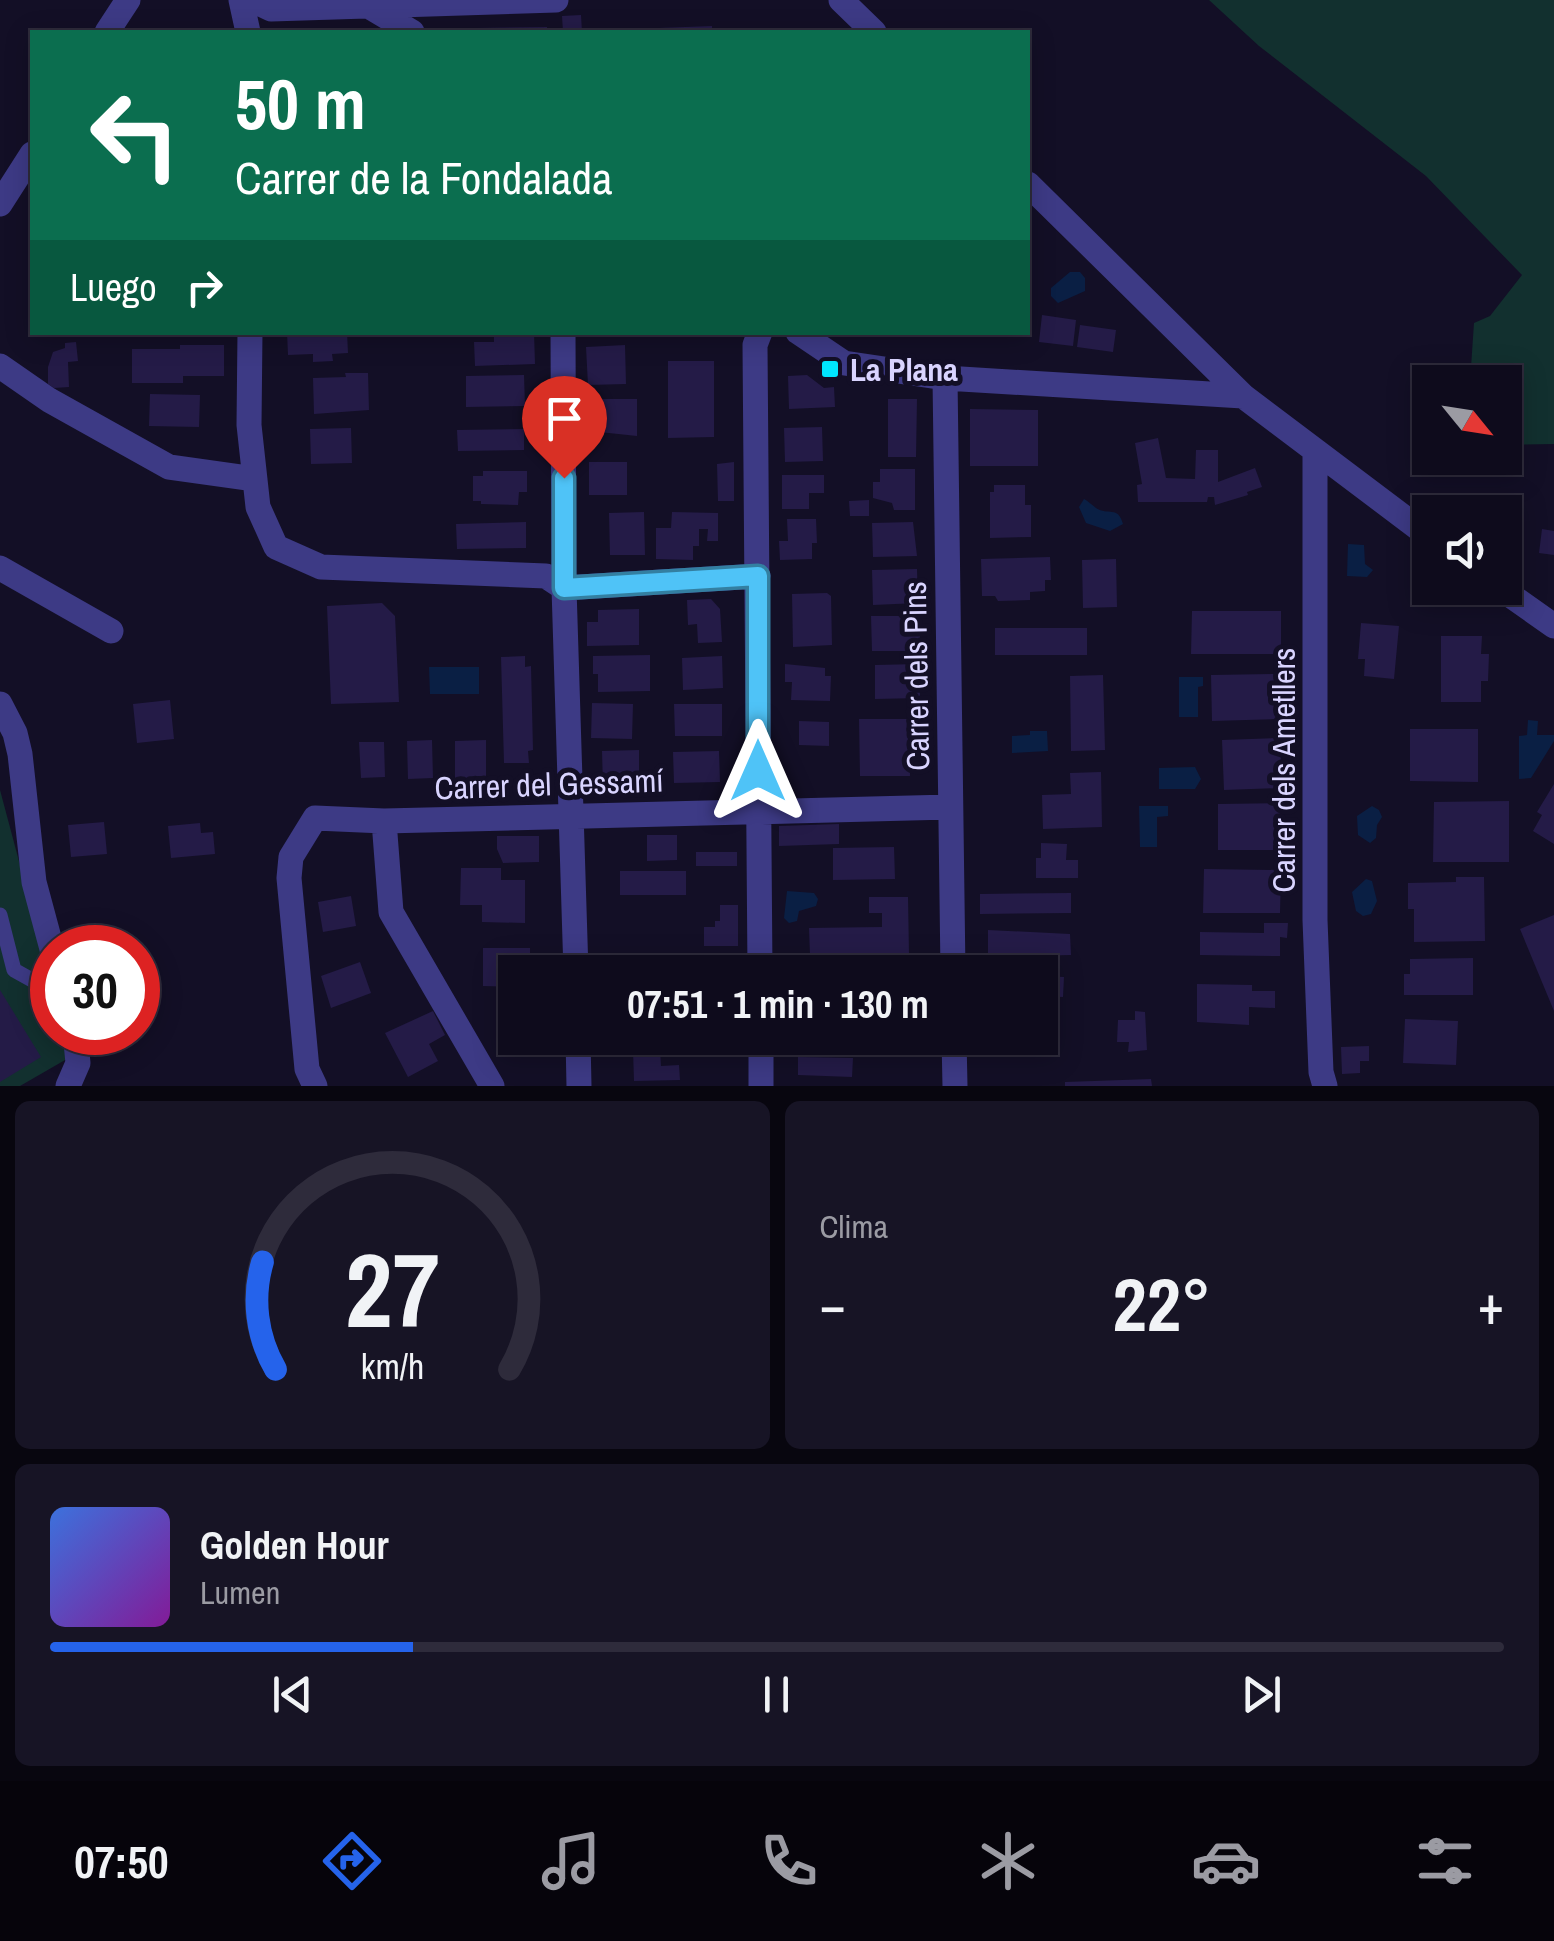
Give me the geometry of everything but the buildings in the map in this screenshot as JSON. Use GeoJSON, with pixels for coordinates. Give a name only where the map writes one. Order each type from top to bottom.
{"type":"FeatureCollection","features":[{"type":"Feature","properties":{"kind":"street"},"geometry":{"type":"LineString","coordinates":[[108,30],[128,0]]}},
{"type":"Feature","properties":{"kind":"street"},"geometry":{"type":"LineString","coordinates":[[242,0],[248,30]]}},
{"type":"Feature","properties":{"kind":"street"},"geometry":{"type":"LineString","coordinates":[[252,0],[271,9],[556,0]]}},
{"type":"Feature","properties":{"kind":"street"},"geometry":{"type":"LineString","coordinates":[[841,0],[872,30]]}},
{"type":"Feature","properties":{"kind":"street"},"geometry":{"type":"LineString","coordinates":[[370,7],[409,30]]}},
{"type":"Feature","properties":{"kind":"street"},"geometry":{"type":"LineString","coordinates":[[0,204],[30,157]]}},
{"type":"Feature","properties":{"kind":"street"},"geometry":{"type":"LineString","coordinates":[[1030,186],[1243,396],[1412,524]]}},
{"type":"Feature","properties":{"kind":"street"},"geometry":{"type":"LineString","coordinates":[[250,335],[249,424],[258,507],[276,546],[320,568],[546,576],[564,588],[758,576]]}},
{"type":"Feature","properties":{"kind":"street"},"geometry":{"type":"LineString","coordinates":[[564,335],[564,588],[575,955]]}},
{"type":"Feature","properties":{"kind":"street"},"geometry":{"type":"LineString","coordinates":[[759,335],[755,345],[760,955]]}},
{"type":"Feature","properties":{"kind":"street"},"geometry":{"type":"LineString","coordinates":[[802,335],[844,363],[946,378],[1243,396]]}},
{"type":"Feature","properties":{"kind":"street"},"geometry":{"type":"LineString","coordinates":[[0,366],[49,400],[169,467],[255,480]]}},
{"type":"Feature","properties":{"kind":"street","name":"Carrer dels Pins"},"geometry":{"type":"LineString","coordinates":[[946,378],[953,955]]}},
{"type":"Feature","properties":{"kind":"street","name":"Carrer dels Ametllers"},"geometry":{"type":"LineString","coordinates":[[1315,453],[1315,920],[1321,1072],[1325,1086]]}},
{"type":"Feature","properties":{"kind":"street"},"geometry":{"type":"LineString","coordinates":[[0,568],[111,631]]}},
{"type":"Feature","properties":{"kind":"street"},"geometry":{"type":"LineString","coordinates":[[1522,603],[1554,626]]}},
{"type":"Feature","properties":{"kind":"street"},"geometry":{"type":"LineString","coordinates":[[0,704],[15,732],[20,754],[34,882],[46,925]]}},
{"type":"Feature","properties":{"kind":"street","name":"Carrer del Gessamí"},"geometry":{"type":"LineString","coordinates":[[315,1086],[307,1069],[289,878],[292,857],[315,818],[384,821],[950,806]]}},
{"type":"Feature","properties":{"kind":"street"},"geometry":{"type":"LineString","coordinates":[[384,821],[392,912],[492,1086]]}},
{"type":"Feature","properties":{"kind":"street"},"geometry":{"type":"LineString","coordinates":[[68,1086],[78,1063],[77,1055]]}},
{"type":"Feature","properties":{"kind":"street"},"geometry":{"type":"LineString","coordinates":[[579,1055],[580,1086]]}},
{"type":"Feature","properties":{"kind":"street"},"geometry":{"type":"LineString","coordinates":[[761,1055],[762,1086]]}},
{"type":"Feature","properties":{"kind":"street"},"geometry":{"type":"LineString","coordinates":[[954,1055],[955,1086]]}},
{"type":"Feature","properties":{"kind":"lane"},"geometry":{"type":"LineString","coordinates":[[0,915],[14,970],[30,979]]}},
{"type":"Feature","properties":{"kind":"green space"},"geometry":{"type":"Polygon","coordinates":[[[1209,0],[1554,0],[1554,444],[1522,445],[1522,365],[1471,365],[1474,323],[1490,316],[1522,275],[1426,176],[1259,46],[1209,0]]]}},
{"type":"Feature","properties":{"kind":"green space"},"geometry":{"type":"Polygon","coordinates":[[[0,790],[36,925],[30,925],[30,1055],[72,1056],[20,1086],[0,1086],[0,790]]]}},
{"type":"Feature","properties":{"kind":"water"},"geometry":{"type":"Polygon","coordinates":[[[1070,272],[1080,272],[1085,278],[1085,291],[1058,303],[1051,296],[1051,288],[1070,272]]]}},
{"type":"Feature","properties":{"kind":"water"},"geometry":{"type":"Polygon","coordinates":[[[1084,499],[1100,510],[1115,513],[1123,524],[1110,531],[1086,523],[1079,507],[1084,499]]]}},
{"type":"Feature","properties":{"kind":"water"},"geometry":{"type":"Polygon","coordinates":[[[1348,544],[1364,545],[1365,564],[1373,570],[1367,577],[1347,576],[1348,544]]]}},
{"type":"Feature","properties":{"kind":"water"},"geometry":{"type":"Polygon","coordinates":[[[429,667],[479,667],[479,694],[430,694],[429,667]]]}},
{"type":"Feature","properties":{"kind":"water"},"geometry":{"type":"Polygon","coordinates":[[[1179,677],[1203,677],[1203,686],[1198,687],[1198,717],[1179,717],[1179,677]]]}},
{"type":"Feature","properties":{"kind":"water"},"geometry":{"type":"Polygon","coordinates":[[[1528,720],[1538,721],[1537,735],[1554,735],[1554,741],[1531,778],[1519,779],[1519,736],[1527,735],[1528,720]]]}},
{"type":"Feature","properties":{"kind":"water"},"geometry":{"type":"Polygon","coordinates":[[[1030,731],[1047,731],[1048,751],[1012,753],[1012,736],[1030,735],[1030,731]]]}},
{"type":"Feature","properties":{"kind":"water"},"geometry":{"type":"Polygon","coordinates":[[[1195,767],[1201,779],[1195,789],[1159,789],[1159,768],[1195,767]]]}},
{"type":"Feature","properties":{"kind":"water"},"geometry":{"type":"Polygon","coordinates":[[[1139,806],[1168,806],[1168,816],[1157,817],[1157,847],[1140,847],[1139,806]]]}},
{"type":"Feature","properties":{"kind":"water"},"geometry":{"type":"Polygon","coordinates":[[[1372,806],[1382,817],[1376,838],[1370,843],[1358,835],[1357,816],[1372,806]]]}},
{"type":"Feature","properties":{"kind":"water"},"geometry":{"type":"Polygon","coordinates":[[[1366,879],[1372,881],[1377,901],[1371,914],[1363,916],[1356,911],[1352,892],[1366,879]]]}},
{"type":"Feature","properties":{"kind":"water"},"geometry":{"type":"Polygon","coordinates":[[[787,891],[814,893],[818,899],[816,906],[799,911],[797,921],[789,923],[784,918],[787,891]]]}},
{"type":"Feature","properties":{"kind":"place","name":"La Plana"},"geometry":{"type":"Point","coordinates":[830,369]}},
{"type":"Feature","properties":{"kind":"route"},"geometry":{"type":"LineString","coordinates":[[564,478],[564,588],[758,576],[758,771]]}}]}
